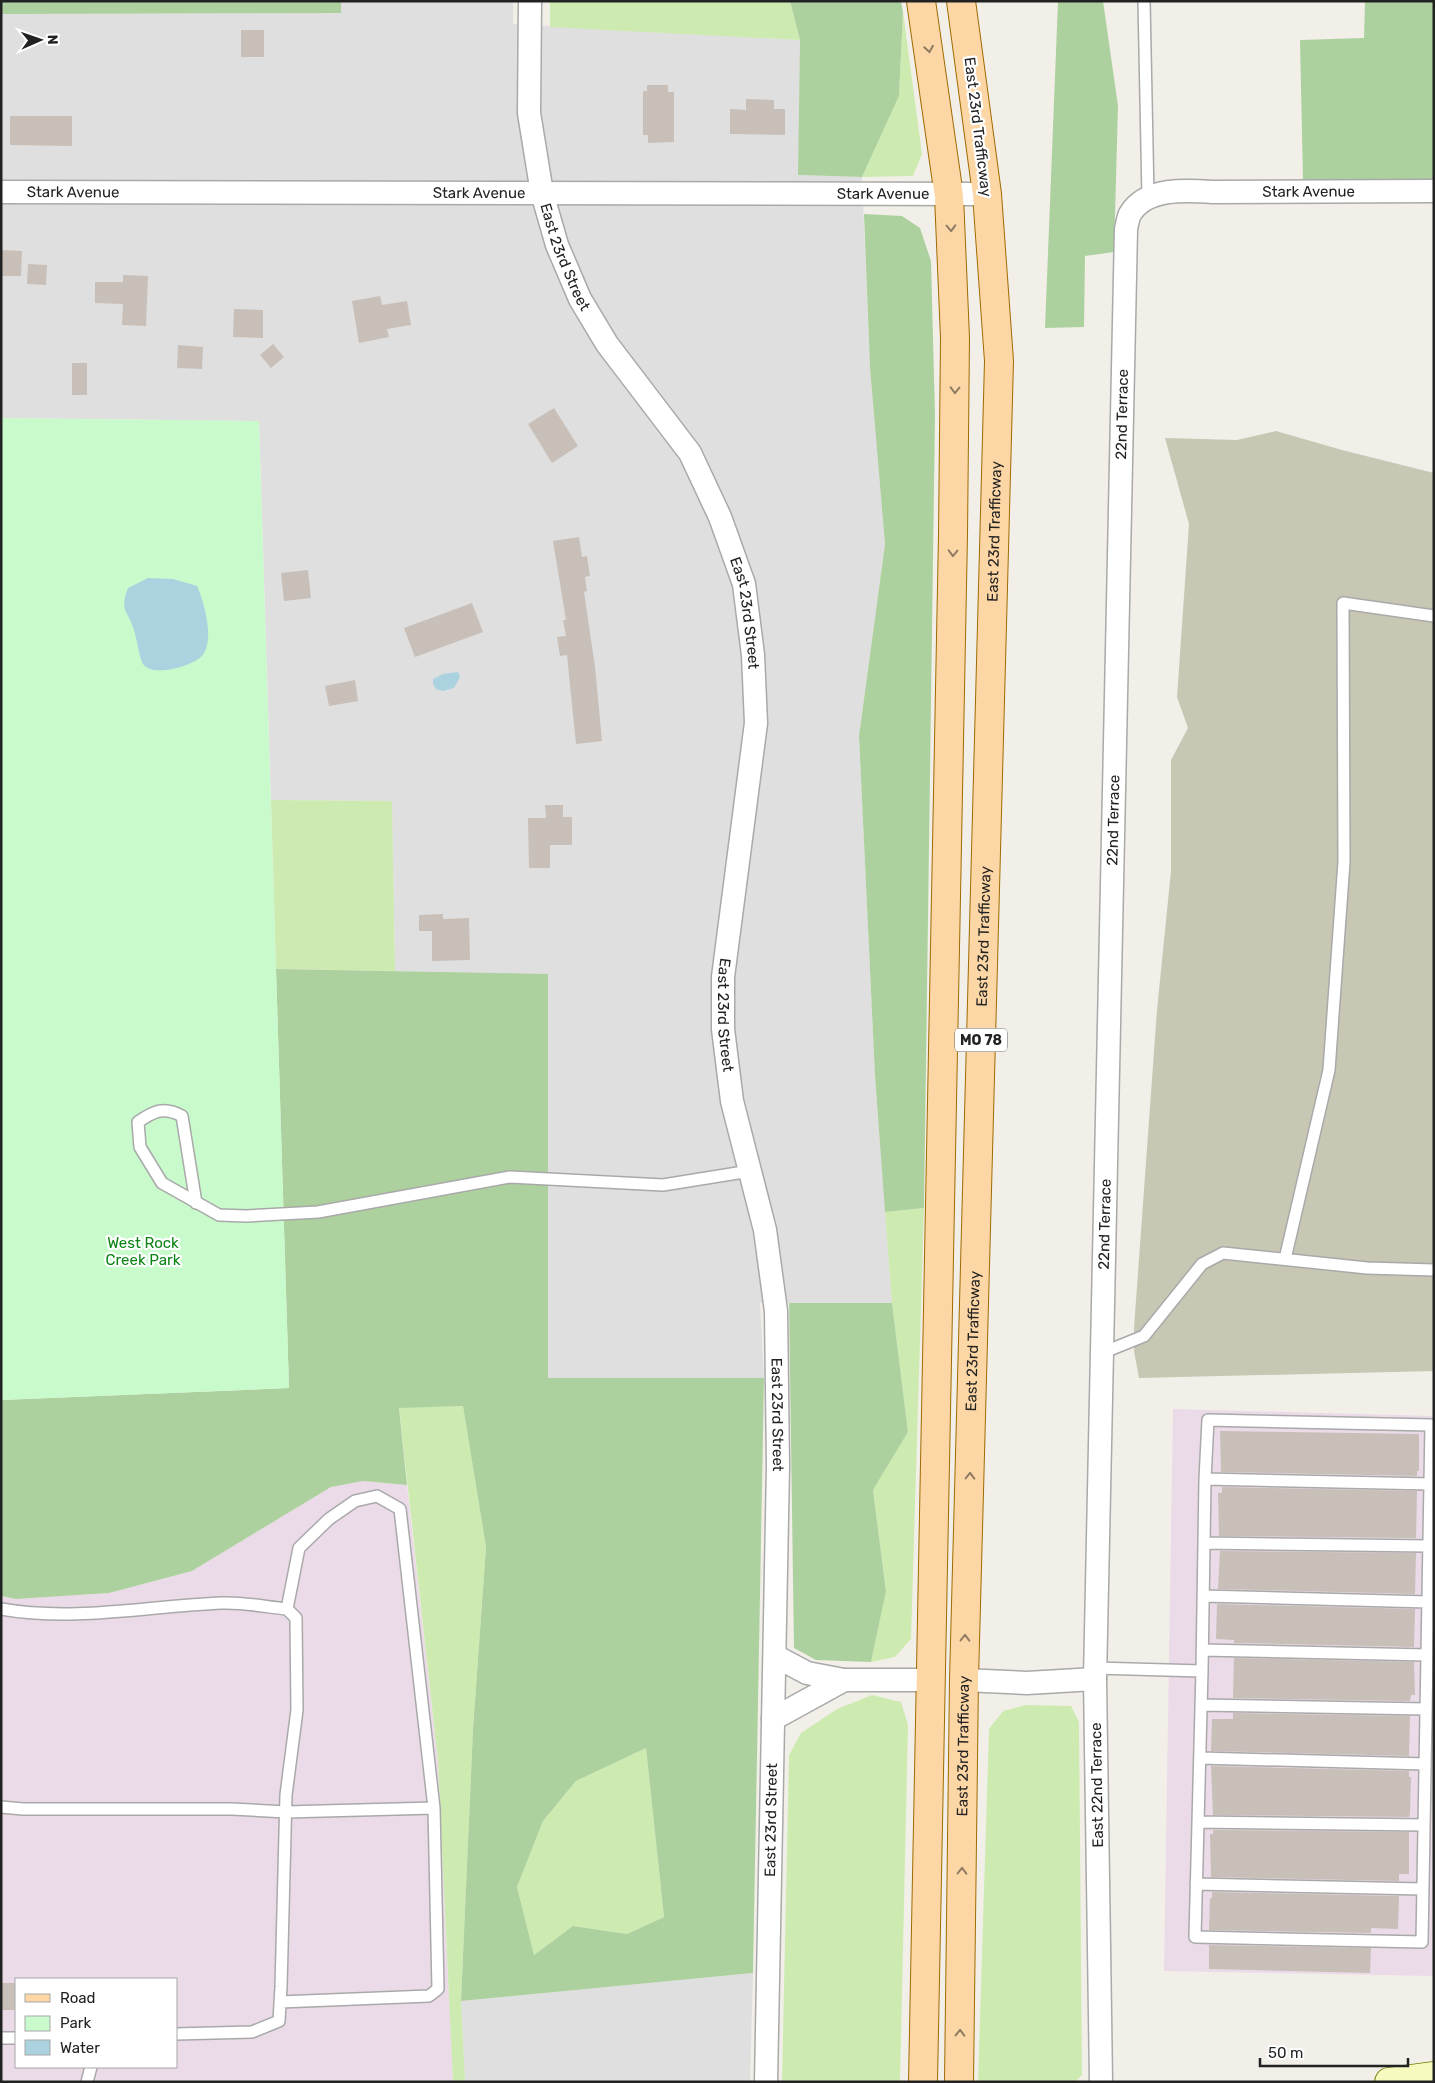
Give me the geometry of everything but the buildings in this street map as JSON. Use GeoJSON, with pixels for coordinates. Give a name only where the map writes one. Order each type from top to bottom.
{"type":"FeatureCollection","features":[{"type":"Feature","properties":{"kind":"main road","name":"MO 78"},"geometry":{"type":"LineString","coordinates":[[921,1],[949,196],[955,338],[953,535],[929,1680],[923,2082]]}},
{"type":"Feature","properties":{"kind":"main road","name":"East 23rd Trafficway"},"geometry":{"type":"LineString","coordinates":[[959,2082],[964,1680],[998,361],[986,194],[961,1]]}},
{"type":"Feature","properties":{"kind":"main road"},"geometry":{"type":"LineString","coordinates":[[1389,2082],[1434,2076]]}},
{"type":"Feature","properties":{"kind":"street","name":"East 23rd Street"},"geometry":{"type":"LineString","coordinates":[[530,1],[529,114],[542,193],[557,245],[580,299],[606,344],[690,453],[720,517],[744,584],[753,656],[756,723],[723,977],[724,1029],[732,1101],[765,1230],[776,1311],[778,1466],[766,2082]]}},
{"type":"Feature","properties":{"kind":"street","name":"Stark Avenue"},"geometry":{"type":"LineString","coordinates":[[1148,197],[1184,189],[1213,192],[1434,191]]}},
{"type":"Feature","properties":{"kind":"street","name":"Stark Avenue"},"geometry":{"type":"LineString","coordinates":[[1,192],[949,196],[986,194]]}},
{"type":"Feature","properties":{"kind":"street","name":"22nd Terrace"},"geometry":{"type":"LineString","coordinates":[[1099,1489],[1126,229],[1130,214],[1148,197]]}},
{"type":"Feature","properties":{"kind":"street","name":"East 22nd Terrace"},"geometry":{"type":"LineString","coordinates":[[1099,1489],[1095,1673],[1101,2082]]}},
{"type":"Feature","properties":{"kind":"street"},"geometry":{"type":"LineString","coordinates":[[774,1656],[807,1673],[844,1680],[929,1680]]}},
{"type":"Feature","properties":{"kind":"street"},"geometry":{"type":"LineString","coordinates":[[964,1680],[1027,1683],[1095,1673]]}},
{"type":"Feature","properties":{"kind":"street"},"geometry":{"type":"LineString","coordinates":[[773,1719],[844,1680]]}},
{"type":"Feature","properties":{"kind":"lane"},"geometry":{"type":"LineString","coordinates":[[1144,1],[1148,197]]}},
{"type":"Feature","properties":{"kind":"lane"},"geometry":{"type":"LineString","coordinates":[[1285,1259],[1329,1070],[1344,862],[1343,603],[1434,616]]}},
{"type":"Feature","properties":{"kind":"lane"},"geometry":{"type":"LineString","coordinates":[[196,1203],[182,1116],[170,1110],[151,1113],[138,1122],[140,1147],[162,1183],[196,1203],[219,1215],[318,1212],[510,1177],[663,1185],[750,1171]]}},
{"type":"Feature","properties":{"kind":"lane"},"geometry":{"type":"LineString","coordinates":[[1102,1353],[1144,1336],[1202,1264],[1223,1252],[1367,1268],[1434,1270]]}},
{"type":"Feature","properties":{"kind":"lane"},"geometry":{"type":"LineString","coordinates":[[1208,1420],[1431,1426],[1422,1942],[1195,1937],[1204,1596],[1205,1479],[1208,1420]]}},
{"type":"Feature","properties":{"kind":"lane"},"geometry":{"type":"LineString","coordinates":[[1205,1479],[1430,1484]]}},
{"type":"Feature","properties":{"kind":"lane"},"geometry":{"type":"LineString","coordinates":[[280,2002],[429,1996],[438,1989],[434,1808],[400,1509],[377,1496],[355,1501],[329,1519],[299,1548],[287,1609]]}},
{"type":"Feature","properties":{"kind":"lane"},"geometry":{"type":"LineString","coordinates":[[1204,1543],[1429,1546]]}},
{"type":"Feature","properties":{"kind":"lane"},"geometry":{"type":"LineString","coordinates":[[1204,1596],[1428,1602]]}},
{"type":"Feature","properties":{"kind":"lane"},"geometry":{"type":"LineString","coordinates":[[1,1610],[28,1614],[78,1615],[225,1603],[287,1609],[296,1618],[297,1710],[286,1812],[279,2021],[252,2032],[178,2034]]}},
{"type":"Feature","properties":{"kind":"lane"},"geometry":{"type":"LineString","coordinates":[[1202,1650],[1427,1655]]}},
{"type":"Feature","properties":{"kind":"lane"},"geometry":{"type":"LineString","coordinates":[[1095,1673],[1202,1671]]}},
{"type":"Feature","properties":{"kind":"lane"},"geometry":{"type":"LineString","coordinates":[[1201,1705],[1426,1710]]}},
{"type":"Feature","properties":{"kind":"lane"},"geometry":{"type":"LineString","coordinates":[[1200,1758],[1425,1764]]}},
{"type":"Feature","properties":{"kind":"lane"},"geometry":{"type":"LineString","coordinates":[[1,1807],[23,1809],[232,1809],[286,1812],[434,1808]]}},
{"type":"Feature","properties":{"kind":"lane"},"geometry":{"type":"LineString","coordinates":[[1198,1822],[1424,1826]]}},
{"type":"Feature","properties":{"kind":"lane"},"geometry":{"type":"LineString","coordinates":[[1196,1884],[1423,1889]]}},
{"type":"Feature","properties":{"kind":"lane"},"geometry":{"type":"LineString","coordinates":[[1,2038],[15,2038]]}},
{"type":"Feature","properties":{"kind":"lane"},"geometry":{"type":"LineString","coordinates":[[88,2082],[91,2068]]}},
{"type":"Feature","properties":{"kind":"shaded area"},"geometry":{"type":"Polygon","coordinates":[[[341,1],[513,1],[513,24],[800,40],[799,175],[862,177],[870,368],[885,544],[859,736],[875,1076],[892,1303],[760,1303],[764,1378],[548,1378],[548,975],[395,971],[392,801],[271,800],[259,421],[1,418],[1,14],[341,13],[341,1]]]}},
{"type":"Feature","properties":{"kind":"shaded area"},"geometry":{"type":"Polygon","coordinates":[[[1276,431],[1434,473],[1434,1371],[1139,1378],[1134,1351],[1134,1328],[1157,1010],[1171,871],[1171,760],[1188,728],[1177,697],[1189,524],[1165,438],[1237,440],[1276,431]]]}},
{"type":"Feature","properties":{"kind":"shaded area"},"geometry":{"type":"Polygon","coordinates":[[[1173,1409],[1434,1416],[1434,1976],[1164,1971],[1173,1409]]]}},
{"type":"Feature","properties":{"kind":"shaded area"},"geometry":{"type":"Polygon","coordinates":[[[363,1481],[407,1485],[438,1761],[453,2082],[1,2082],[1,1596],[16,1599],[109,1593],[192,1571],[331,1487],[363,1481]]]}},
{"type":"Feature","properties":{"kind":"shaded area"},"geometry":{"type":"Polygon","coordinates":[[[753,1973],[750,2082],[465,2082],[461,2001],[753,1973]]]}},
{"type":"Feature","properties":{"kind":"green space"},"geometry":{"type":"Polygon","coordinates":[[[1,1],[341,1],[341,13],[1,14],[1,1]]]}},
{"type":"Feature","properties":{"kind":"green space"},"geometry":{"type":"Polygon","coordinates":[[[550,1],[790,1],[800,40],[550,27],[550,1]]]}},
{"type":"Feature","properties":{"kind":"green space"},"geometry":{"type":"Polygon","coordinates":[[[790,1],[901,1],[903,12],[899,96],[862,177],[798,175],[800,40],[790,1]]]}},
{"type":"Feature","properties":{"kind":"green space"},"geometry":{"type":"Polygon","coordinates":[[[1058,1],[1103,1],[1118,106],[1114,252],[1085,256],[1084,327],[1045,328],[1058,1]]]}},
{"type":"Feature","properties":{"kind":"green space"},"geometry":{"type":"Polygon","coordinates":[[[1365,1],[1434,1],[1434,181],[1303,181],[1300,40],[1364,38],[1365,1]]]}},
{"type":"Feature","properties":{"kind":"green space"},"geometry":{"type":"Polygon","coordinates":[[[903,12],[922,154],[913,176],[862,177],[899,96],[903,12]]]}},
{"type":"Feature","properties":{"kind":"green space"},"geometry":{"type":"Polygon","coordinates":[[[864,214],[902,216],[920,228],[931,261],[935,415],[924,1208],[885,1212],[875,1076],[859,736],[885,544],[870,368],[864,214]]]}},
{"type":"Feature","properties":{"kind":"green space","name":"West Rock Creek Park"},"geometry":{"type":"Polygon","coordinates":[[[1,418],[259,421],[289,1388],[1,1400],[1,418]]]}},
{"type":"Feature","properties":{"kind":"green space"},"geometry":{"type":"Polygon","coordinates":[[[271,800],[392,801],[395,971],[276,969],[271,800]]]}},
{"type":"Feature","properties":{"kind":"green space"},"geometry":{"type":"Polygon","coordinates":[[[276,969],[548,974],[548,1378],[764,1378],[753,1973],[461,2001],[473,1729],[486,1547],[463,1406],[399,1408],[407,1485],[363,1481],[331,1487],[192,1571],[109,1593],[16,1599],[1,1596],[1,1400],[289,1388],[276,969]],[[646,1748],[576,1781],[543,1821],[517,1887],[534,1955],[573,1926],[627,1934],[664,1917],[646,1748]]]}},
{"type":"Feature","properties":{"kind":"green space"},"geometry":{"type":"Polygon","coordinates":[[[924,1208],[911,1639],[895,1657],[871,1662],[886,1590],[873,1490],[908,1432],[892,1303],[885,1212],[924,1208]]]}},
{"type":"Feature","properties":{"kind":"green space"},"geometry":{"type":"Polygon","coordinates":[[[789,1303],[892,1303],[908,1432],[873,1490],[886,1591],[871,1662],[816,1660],[794,1648],[789,1303]]]}},
{"type":"Feature","properties":{"kind":"green space"},"geometry":{"type":"Polygon","coordinates":[[[463,1406],[486,1547],[473,1729],[461,2001],[465,2082],[453,2082],[438,1761],[399,1407],[463,1406]]]}},
{"type":"Feature","properties":{"kind":"green space"},"geometry":{"type":"Polygon","coordinates":[[[872,1695],[901,1702],[908,1725],[900,2082],[782,2082],[789,1755],[801,1733],[837,1709],[872,1695]]]}},
{"type":"Feature","properties":{"kind":"green space"},"geometry":{"type":"Polygon","coordinates":[[[1026,1705],[1071,1706],[1079,1722],[1082,2075],[1075,2082],[978,2082],[989,1729],[1003,1711],[1026,1705]]]}},
{"type":"Feature","properties":{"kind":"green space"},"geometry":{"type":"Polygon","coordinates":[[[646,1748],[664,1917],[627,1934],[573,1926],[534,1955],[517,1887],[543,1821],[576,1781],[646,1748]]]}},
{"type":"Feature","properties":{"kind":"water"},"geometry":{"type":"Polygon","coordinates":[[[148,578],[173,579],[197,586],[205,610],[208,629],[207,646],[200,658],[174,669],[155,670],[143,664],[124,602],[128,588],[148,578]]]}},
{"type":"Feature","properties":{"kind":"water"},"geometry":{"type":"Polygon","coordinates":[[[458,672],[460,677],[454,688],[443,691],[436,689],[433,679],[443,674],[458,672]]]}}]}
